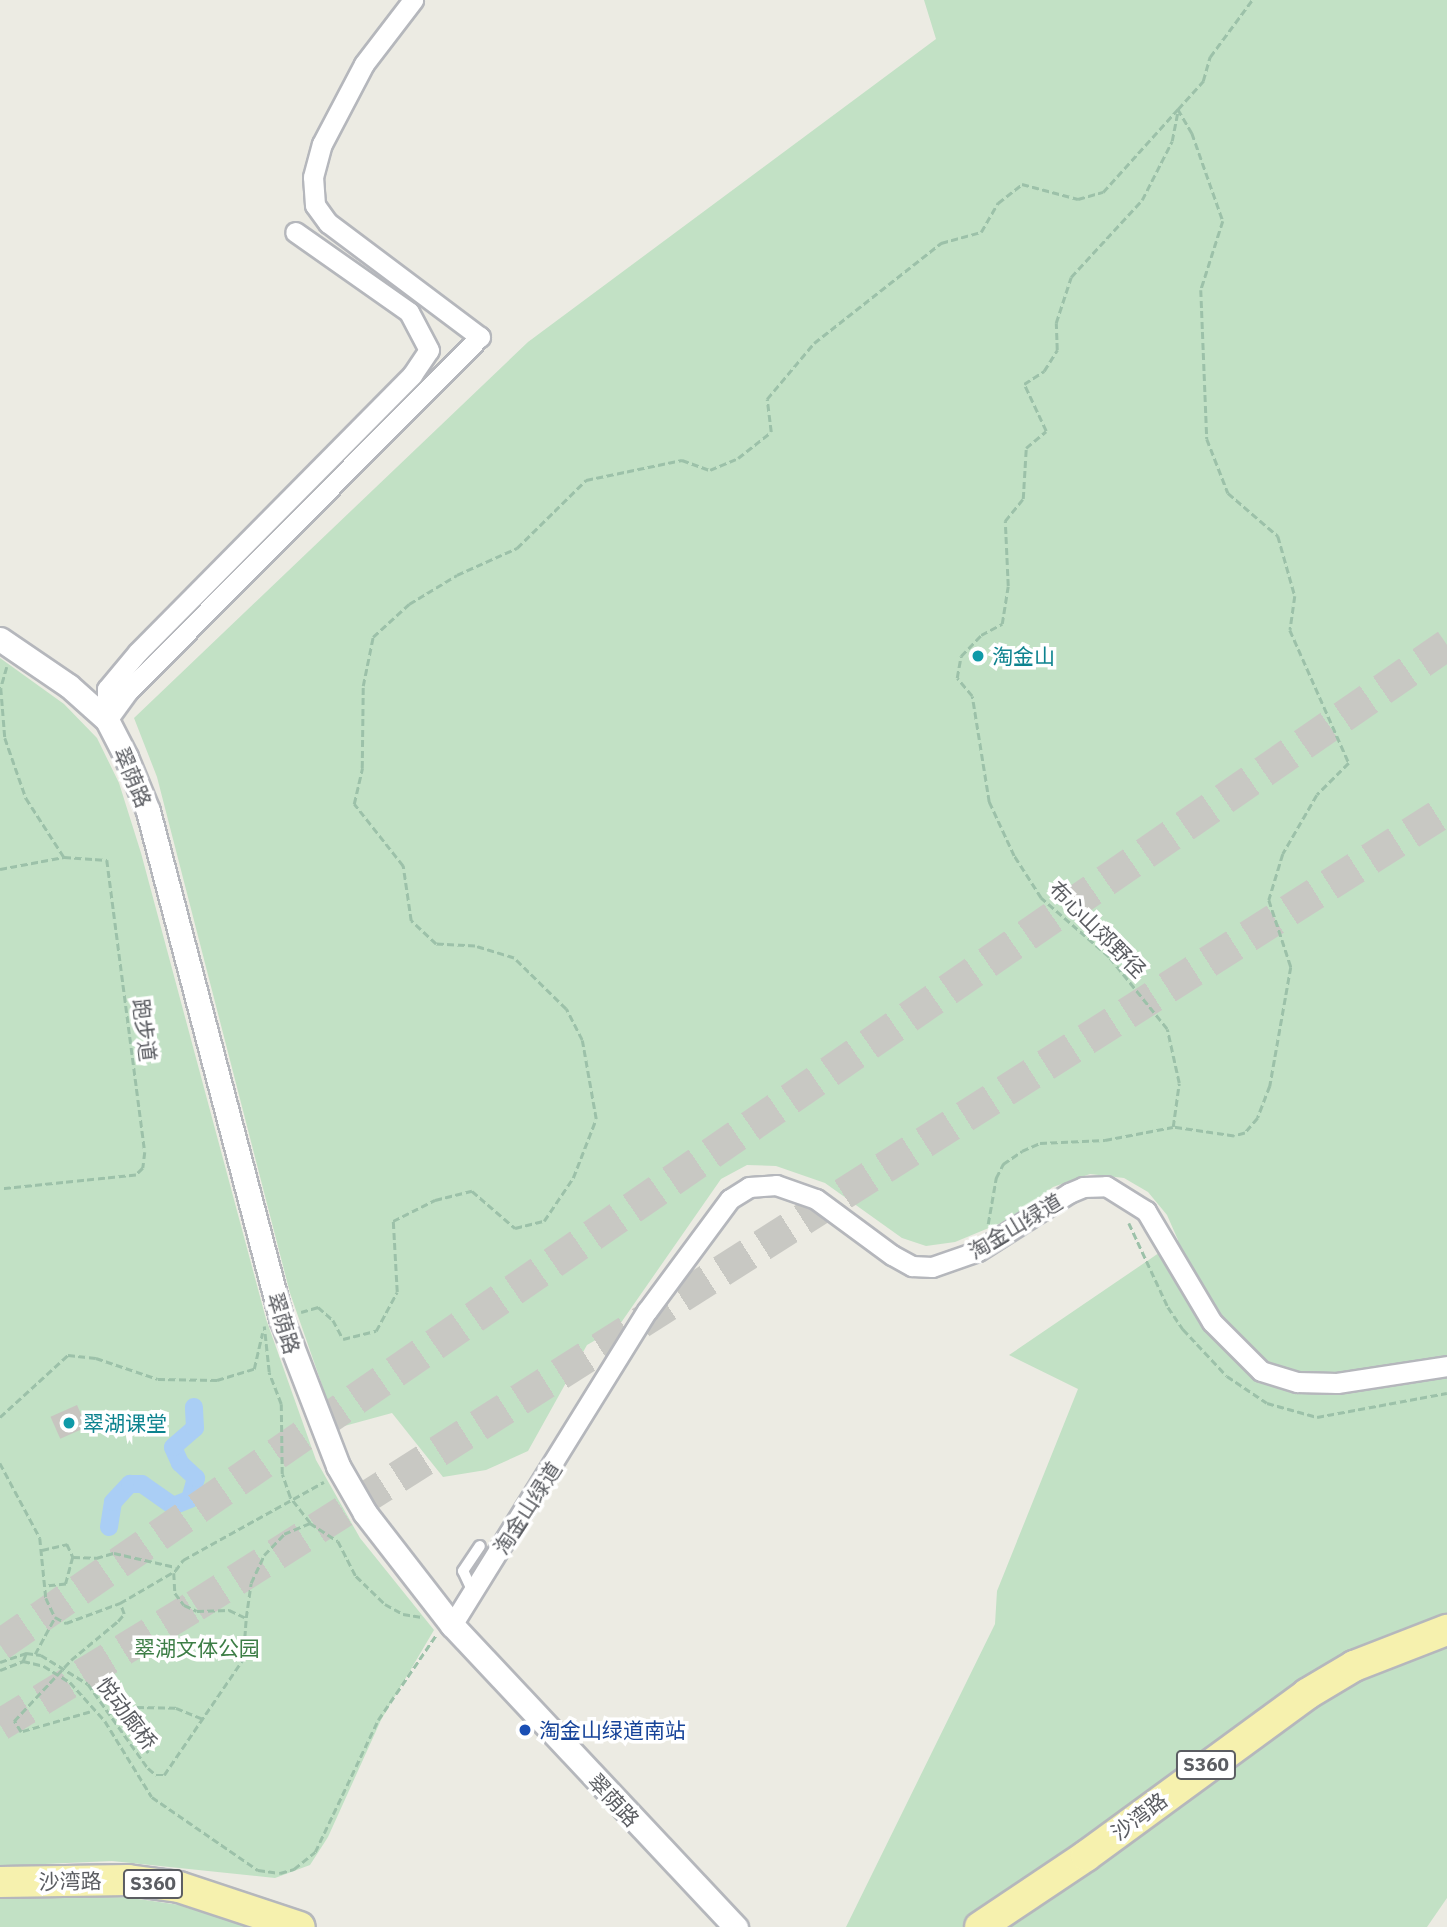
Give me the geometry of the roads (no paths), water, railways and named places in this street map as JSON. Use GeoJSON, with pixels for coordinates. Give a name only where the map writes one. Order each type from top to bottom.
{"type":"FeatureCollection","features":[{"type":"Feature","properties":{"kind":"main road","name":"沙湾路"},"geometry":{"type":"LineString","coordinates":[[980,1927],[1086,1856],[1307,1694],[1354,1666],[1447,1630]]}},
{"type":"Feature","properties":{"kind":"main road","name":"沙湾路"},"geometry":{"type":"LineString","coordinates":[[0,1882],[128,1880],[179,1887],[300,1927]]}},
{"type":"Feature","properties":{"kind":"street"},"geometry":{"type":"LineString","coordinates":[[107,720],[128,691],[480,337],[328,223],[315,205],[313,177],[322,144],[364,64],[413,0]]}},
{"type":"Feature","properties":{"kind":"street"},"geometry":{"type":"LineString","coordinates":[[107,720],[107,689],[138,652],[412,375],[429,350],[408,312],[295,232]]}},
{"type":"Feature","properties":{"kind":"street","name":"翠荫路"},"geometry":{"type":"LineString","coordinates":[[0,639],[69,686],[107,720],[148,811],[295,1361],[338,1466],[365,1513],[446,1627],[736,1927]]}},
{"type":"Feature","properties":{"kind":"street","name":"淘金山绿道"},"geometry":{"type":"LineString","coordinates":[[446,1627],[576,1433],[648,1311],[730,1199],[762,1184],[816,1199],[892,1255],[912,1266],[932,1268],[978,1251],[1069,1193],[1083,1187],[1107,1186],[1146,1211],[1212,1322],[1261,1371],[1288,1381],[1337,1383],[1447,1366]]}},
{"type":"Feature","properties":{"kind":"lane"},"geometry":{"type":"LineString","coordinates":[[472,1590],[463,1571],[480,1546]]}},
{"type":"Feature","properties":{"kind":"waterway"},"geometry":{"type":"LineString","coordinates":[[109,1527],[113,1502],[130,1484],[142,1484],[173,1506],[190,1499],[196,1478],[180,1463],[173,1447],[195,1428],[194,1407]]}},
{"type":"Feature","properties":{"kind":"tunnel"},"geometry":{"type":"LineString","coordinates":[[0,1645],[1447,645]]}},
{"type":"Feature","properties":{"kind":"tunnel"},"geometry":{"type":"LineString","coordinates":[[0,1725],[195,1606],[1447,810]]}},
{"type":"Feature","properties":{"kind":"place","name":"淘金山"},"geometry":{"type":"Point","coordinates":[978,656]}},
{"type":"Feature","properties":{"kind":"place","name":"翠湖课堂"},"geometry":{"type":"Point","coordinates":[69,1423]}},
{"type":"Feature","properties":{"kind":"place","name":"淘金山绿道南站"},"geometry":{"type":"Point","coordinates":[525,1730]}},
{"type":"Feature","properties":{"kind":"park label","name":"翠湖文体公园"},"geometry":{"type":"Point","coordinates":[197,1648]}}]}
